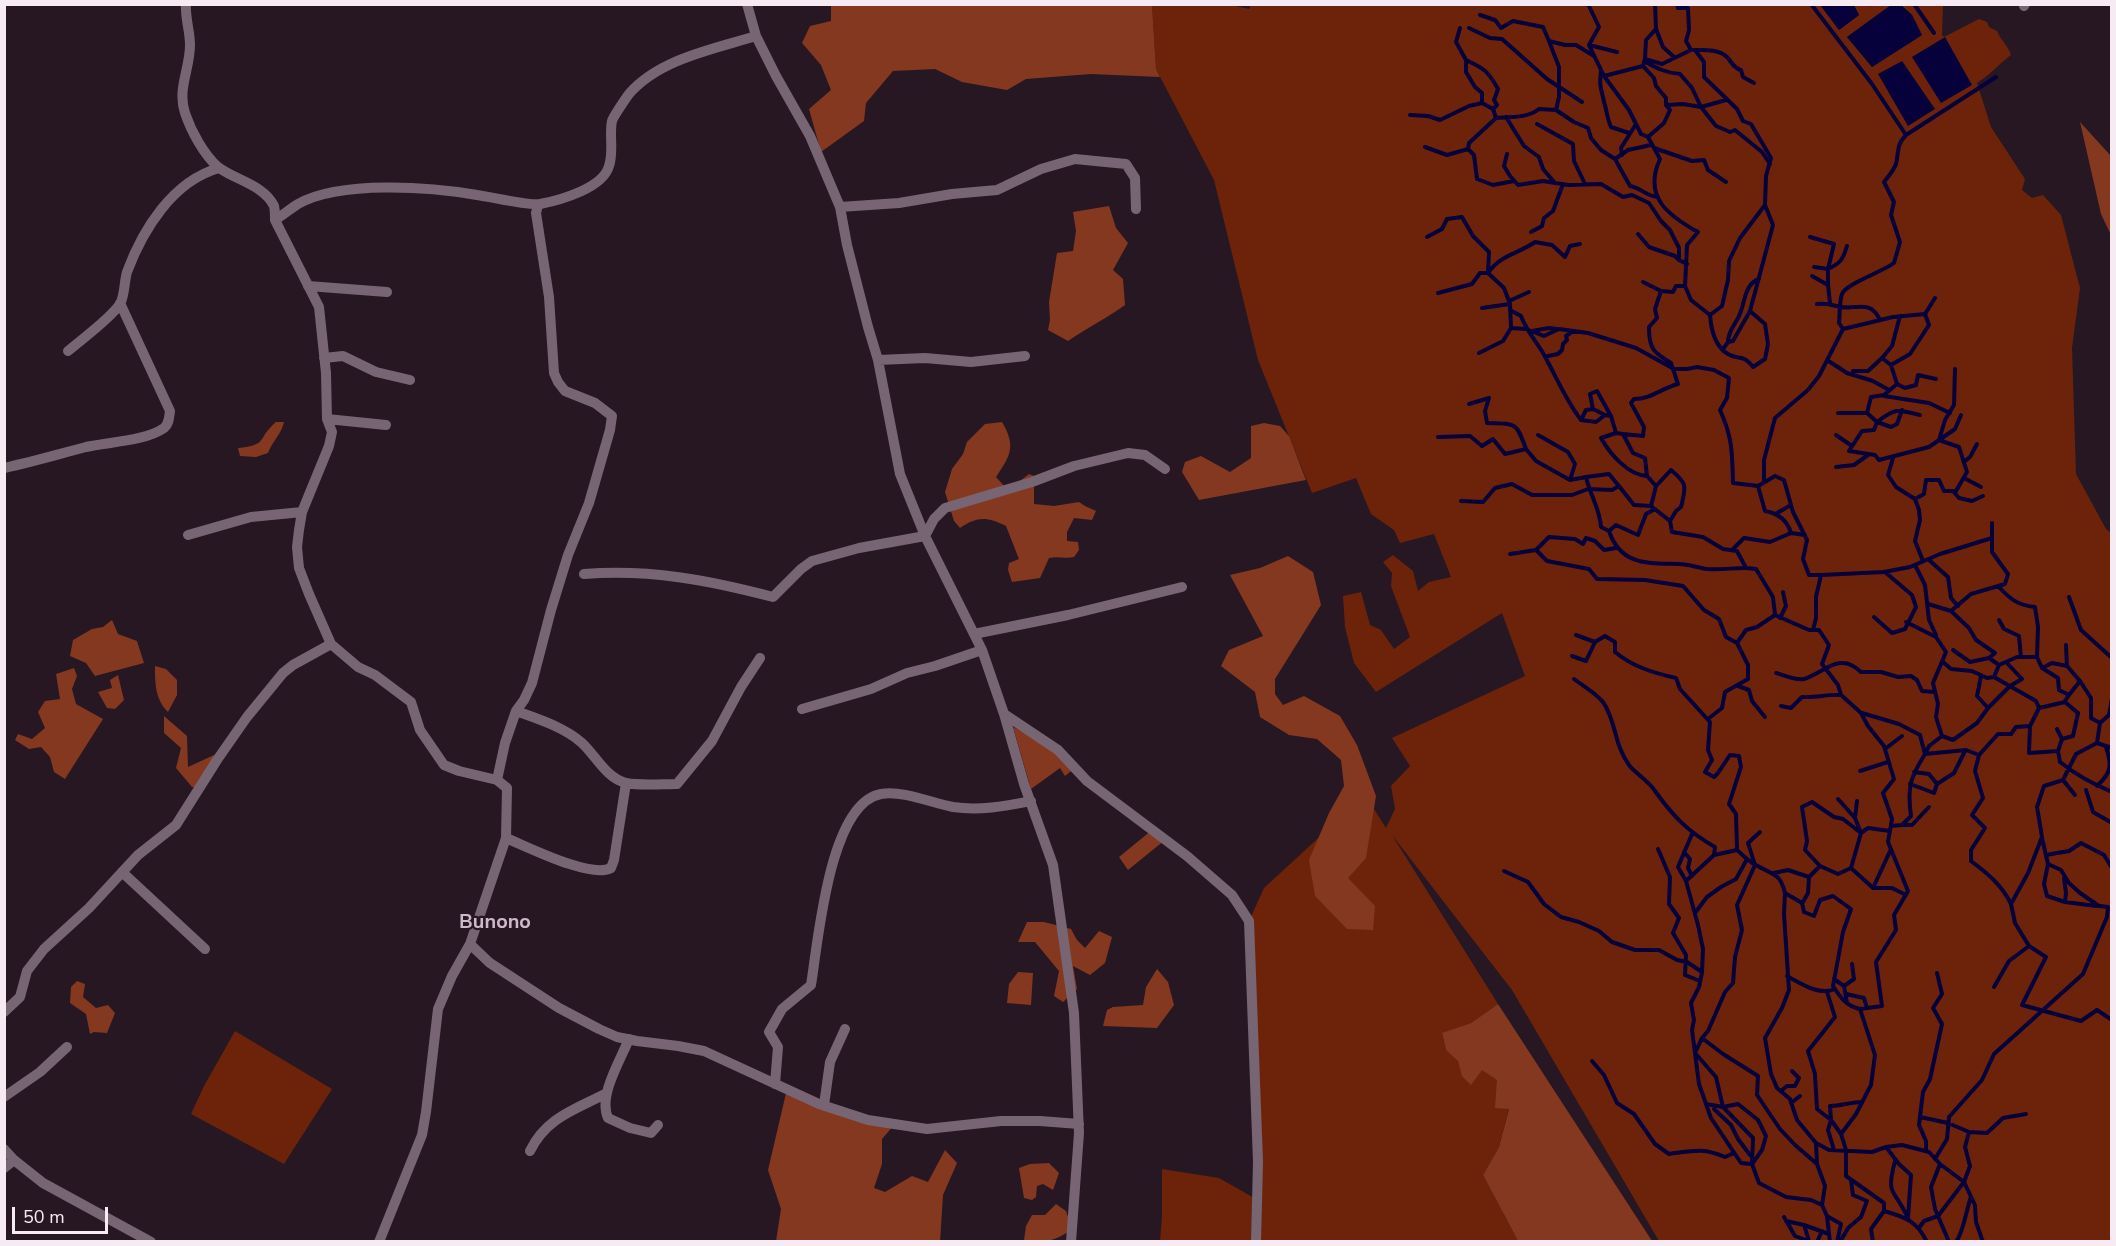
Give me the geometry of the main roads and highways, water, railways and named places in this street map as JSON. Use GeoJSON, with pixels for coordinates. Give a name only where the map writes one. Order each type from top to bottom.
{"type":"FeatureCollection","features":[{"type":"Feature","properties":{"kind":"waterway"},"geometry":{"type":"LineString","coordinates":[[1588,4],[1599,27],[1589,45],[1604,76],[1629,110],[1641,134],[1648,137]]}},
{"type":"Feature","properties":{"kind":"waterway"},"geometry":{"type":"LineString","coordinates":[[1645,59],[1646,40],[1656,29],[1655,4]]}},
{"type":"Feature","properties":{"kind":"waterway"},"geometry":{"type":"LineString","coordinates":[[1677,4],[1678,8],[1688,8],[1689,30],[1686,41],[1691,50],[1662,64],[1645,59],[1643,66],[1654,78],[1670,110],[1664,123],[1648,137],[1660,159],[1655,172],[1656,194],[1668,211],[1698,232],[1687,245],[1685,286],[1691,300],[1710,315],[1712,331],[1723,351],[1746,360],[1753,367],[1765,359],[1768,344],[1765,324],[1750,311]]}},
{"type":"Feature","properties":{"kind":"waterway"},"geometry":{"type":"LineString","coordinates":[[1811,4],[1872,84],[1906,135],[1899,145],[1895,166],[1884,182],[1894,202],[1891,215],[1900,242],[1894,263],[1845,290],[1840,301],[1839,323],[1843,329]]}},
{"type":"Feature","properties":{"kind":"waterway"},"geometry":{"type":"LineString","coordinates":[[1914,4],[1934,33]]}},
{"type":"Feature","properties":{"kind":"waterway"},"geometry":{"type":"LineString","coordinates":[[1480,15],[1495,20],[1501,28],[1513,21],[1543,27],[1549,41]]}},
{"type":"Feature","properties":{"kind":"waterway"},"geometry":{"type":"LineString","coordinates":[[1460,28],[1456,42],[1466,60],[1466,72],[1475,87],[1482,93],[1482,103]]}},
{"type":"Feature","properties":{"kind":"waterway"},"geometry":{"type":"LineString","coordinates":[[1469,28],[1490,38],[1502,39],[1547,79],[1582,102]]}},
{"type":"Feature","properties":{"kind":"waterway"},"geometry":{"type":"LineString","coordinates":[[1656,29],[1663,47],[1674,57]]}},
{"type":"Feature","properties":{"kind":"waterway"},"geometry":{"type":"LineString","coordinates":[[1594,56],[1576,45],[1549,41],[1559,67],[1559,97],[1556,110],[1588,128],[1591,138],[1601,150],[1615,159],[1630,186],[1658,197]]}},
{"type":"Feature","properties":{"kind":"waterway"},"geometry":{"type":"LineString","coordinates":[[1589,45],[1617,52]]}},
{"type":"Feature","properties":{"kind":"waterway"},"geometry":{"type":"LineString","coordinates":[[1694,50],[1724,54],[1734,66],[1741,70],[1743,77],[1754,83]]}},
{"type":"Feature","properties":{"kind":"waterway"},"geometry":{"type":"LineString","coordinates":[[1695,50],[1704,62],[1704,77],[1737,109],[1743,121],[1751,124],[1771,158],[1766,176],[1765,205],[1740,238],[1729,261],[1728,280],[1722,306],[1710,315]]}},
{"type":"Feature","properties":{"kind":"waterway"},"geometry":{"type":"LineString","coordinates":[[1466,60],[1485,71],[1498,89],[1494,100],[1497,105],[1493,109]]}},
{"type":"Feature","properties":{"kind":"waterway"},"geometry":{"type":"LineString","coordinates":[[1644,61],[1661,70],[1680,74],[1692,88],[1701,107],[1716,126],[1730,132],[1735,130],[1762,152],[1770,164]]}},
{"type":"Feature","properties":{"kind":"waterway"},"geometry":{"type":"LineString","coordinates":[[1604,76],[1643,66]]}},
{"type":"Feature","properties":{"kind":"waterway"},"geometry":{"type":"LineString","coordinates":[[1601,71],[1601,87],[1611,127],[1629,133]]}},
{"type":"Feature","properties":{"kind":"waterway"},"geometry":{"type":"LineString","coordinates":[[1906,135],[1996,77]]}},
{"type":"Feature","properties":{"kind":"waterway"},"geometry":{"type":"LineString","coordinates":[[1667,105],[1683,104],[1701,107],[1726,100]]}},
{"type":"Feature","properties":{"kind":"waterway"},"geometry":{"type":"LineString","coordinates":[[1410,115],[1428,116],[1440,120],[1469,106],[1482,103],[1493,109],[1496,118],[1525,116],[1539,109],[1556,110]]}},
{"type":"Feature","properties":{"kind":"waterway"},"geometry":{"type":"LineString","coordinates":[[1506,117],[1524,146],[1539,157],[1543,169],[1555,183]]}},
{"type":"Feature","properties":{"kind":"waterway"},"geometry":{"type":"LineString","coordinates":[[1468,149],[1469,143],[1496,118]]}},
{"type":"Feature","properties":{"kind":"waterway"},"geometry":{"type":"LineString","coordinates":[[1537,124],[1573,144],[1574,161],[1585,184]]}},
{"type":"Feature","properties":{"kind":"waterway"},"geometry":{"type":"LineString","coordinates":[[1622,155],[1621,148],[1636,124]]}},
{"type":"Feature","properties":{"kind":"waterway"},"geometry":{"type":"LineString","coordinates":[[1615,159],[1628,150],[1651,145]]}},
{"type":"Feature","properties":{"kind":"waterway"},"geometry":{"type":"LineString","coordinates":[[1425,147],[1447,155],[1468,149]]}},
{"type":"Feature","properties":{"kind":"waterway"},"geometry":{"type":"LineString","coordinates":[[1654,148],[1692,161],[1704,160],[1708,170],[1726,182]]}},
{"type":"Feature","properties":{"kind":"waterway"},"geometry":{"type":"LineString","coordinates":[[1468,149],[1474,155],[1477,179],[1493,185],[1514,181]]}},
{"type":"Feature","properties":{"kind":"waterway"},"geometry":{"type":"LineString","coordinates":[[1507,154],[1504,166],[1518,185],[1543,181],[1568,185],[1601,184],[1623,197],[1632,195],[1649,203],[1670,230],[1679,248],[1679,260],[1687,264]]}},
{"type":"Feature","properties":{"kind":"waterway"},"geometry":{"type":"LineString","coordinates":[[1531,232],[1542,226],[1544,218],[1553,211],[1563,184]]}},
{"type":"Feature","properties":{"kind":"waterway"},"geometry":{"type":"LineString","coordinates":[[1723,349],[1728,342],[1733,341],[1750,311],[1773,225],[1765,205]]}},
{"type":"Feature","properties":{"kind":"waterway"},"geometry":{"type":"LineString","coordinates":[[1427,237],[1442,229],[1447,219],[1462,217],[1473,236],[1489,252],[1488,273],[1504,288],[1510,304],[1511,328]]}},
{"type":"Feature","properties":{"kind":"waterway"},"geometry":{"type":"LineString","coordinates":[[1638,234],[1649,247],[1675,256],[1679,260]]}},
{"type":"Feature","properties":{"kind":"waterway"},"geometry":{"type":"LineString","coordinates":[[1810,237],[1834,244],[1828,269]]}},
{"type":"Feature","properties":{"kind":"waterway"},"geometry":{"type":"LineString","coordinates":[[1438,293],[1472,284],[1480,273],[1488,273],[1504,258],[1535,242],[1552,245],[1565,257],[1570,246],[1580,244]]}},
{"type":"Feature","properties":{"kind":"waterway"},"geometry":{"type":"LineString","coordinates":[[1828,269],[1841,260],[1847,246]]}},
{"type":"Feature","properties":{"kind":"waterway"},"geometry":{"type":"LineString","coordinates":[[1814,267],[1828,269],[1828,285]]}},
{"type":"Feature","properties":{"kind":"waterway"},"geometry":{"type":"LineString","coordinates":[[1812,276],[1828,285],[1830,303]]}},
{"type":"Feature","properties":{"kind":"waterway"},"geometry":{"type":"LineString","coordinates":[[1728,342],[1750,285],[1759,279]]}},
{"type":"Feature","properties":{"kind":"waterway"},"geometry":{"type":"LineString","coordinates":[[1643,282],[1661,291],[1673,292],[1676,286],[1685,286]]}},
{"type":"Feature","properties":{"kind":"waterway"},"geometry":{"type":"LineString","coordinates":[[1661,291],[1655,309],[1657,318],[1649,327],[1650,340],[1656,353],[1671,363],[1678,384],[1646,397],[1634,399],[1631,403],[1644,427],[1643,436],[1623,434],[1633,453],[1645,458],[1647,476],[1656,486],[1651,506],[1670,521],[1672,532],[1703,537],[1723,549],[1737,551],[1746,568],[1756,569],[1773,597],[1775,615],[1809,630],[1819,630],[1829,645],[1822,664],[1838,685],[1841,695],[1861,713],[1884,746],[1894,779],[1883,793],[1892,819],[1888,842],[1908,891],[1894,915],[1896,930],[1876,962],[1882,1006],[1860,1009],[1875,1055],[1871,1085],[1856,1114],[1841,1134],[1846,1150],[1846,1176],[1884,1203],[1884,1211],[1904,1218],[1915,1225],[1927,1242]]}},
{"type":"Feature","properties":{"kind":"waterway"},"geometry":{"type":"LineString","coordinates":[[1509,301],[1529,292]]}},
{"type":"Feature","properties":{"kind":"waterway"},"geometry":{"type":"LineString","coordinates":[[1935,298],[1925,314],[1929,325],[1910,354],[1891,365],[1897,384],[1884,395],[1871,397],[1867,413],[1877,422],[1874,430],[1862,431],[1849,451],[1875,455],[1879,460],[1929,447],[1955,429],[1961,415]]}},
{"type":"Feature","properties":{"kind":"waterway"},"geometry":{"type":"LineString","coordinates":[[1482,308],[1510,304]]}},
{"type":"Feature","properties":{"kind":"waterway"},"geometry":{"type":"LineString","coordinates":[[1817,304],[1847,308],[1868,307],[1880,320]]}},
{"type":"Feature","properties":{"kind":"waterway"},"geometry":{"type":"LineString","coordinates":[[1510,310],[1521,316],[1581,420],[1596,422],[1605,415],[1611,416],[1616,433],[1623,434]]}},
{"type":"Feature","properties":{"kind":"waterway"},"geometry":{"type":"LineString","coordinates":[[1764,482],[1764,460],[1775,418],[1808,390],[1819,376],[1843,329],[1893,317],[1925,314]]}},
{"type":"Feature","properties":{"kind":"waterway"},"geometry":{"type":"LineString","coordinates":[[1891,365],[1882,358],[1892,346],[1900,316]]}},
{"type":"Feature","properties":{"kind":"waterway"},"geometry":{"type":"LineString","coordinates":[[1479,353],[1503,341],[1511,328],[1526,329],[1544,336],[1559,329],[1588,333],[1636,348],[1674,369],[1697,367],[1714,370],[1729,378],[1727,398],[1720,410],[1730,438],[1733,483],[1758,486],[1765,511],[1781,518],[1791,533]]}},
{"type":"Feature","properties":{"kind":"waterway"},"geometry":{"type":"LineString","coordinates":[[1532,331],[1557,329]]}},
{"type":"Feature","properties":{"kind":"waterway"},"geometry":{"type":"LineString","coordinates":[[1548,356],[1558,354],[1567,340],[1566,336],[1573,331]]}},
{"type":"Feature","properties":{"kind":"waterway"},"geometry":{"type":"LineString","coordinates":[[1853,371],[1868,371],[1882,358]]}},
{"type":"Feature","properties":{"kind":"waterway"},"geometry":{"type":"LineString","coordinates":[[1827,360],[1847,373],[1873,381],[1889,390]]}},
{"type":"Feature","properties":{"kind":"waterway"},"geometry":{"type":"LineString","coordinates":[[1915,499],[1924,494],[1926,480],[1939,480],[1944,491],[1956,491],[1967,472],[1959,447],[1939,440],[1945,420],[1954,405],[1955,369]]}},
{"type":"Feature","properties":{"kind":"waterway"},"geometry":{"type":"LineString","coordinates":[[1897,384],[1905,388],[1916,385],[1918,375],[1936,379]]}},
{"type":"Feature","properties":{"kind":"waterway"},"geometry":{"type":"LineString","coordinates":[[1593,409],[1590,394],[1597,391],[1611,416]]}},
{"type":"Feature","properties":{"kind":"waterway"},"geometry":{"type":"LineString","coordinates":[[1884,396],[1929,403],[1950,413]]}},
{"type":"Feature","properties":{"kind":"waterway"},"geometry":{"type":"LineString","coordinates":[[1469,404],[1489,398],[1485,411],[1487,423],[1514,426],[1520,433],[1526,449]]}},
{"type":"Feature","properties":{"kind":"waterway"},"geometry":{"type":"LineString","coordinates":[[1581,420],[1586,410],[1593,409],[1605,415]]}},
{"type":"Feature","properties":{"kind":"waterway"},"geometry":{"type":"LineString","coordinates":[[1877,422],[1891,427],[1897,424],[1902,410]]}},
{"type":"Feature","properties":{"kind":"waterway"},"geometry":{"type":"LineString","coordinates":[[1877,422],[1897,411],[1920,415]]}},
{"type":"Feature","properties":{"kind":"waterway"},"geometry":{"type":"LineString","coordinates":[[1838,413],[1867,413]]}},
{"type":"Feature","properties":{"kind":"waterway"},"geometry":{"type":"LineString","coordinates":[[1616,433],[1601,438],[1609,451],[1626,468],[1647,476]]}},
{"type":"Feature","properties":{"kind":"waterway"},"geometry":{"type":"LineString","coordinates":[[1538,435],[1568,452],[1575,464],[1570,480]]}},
{"type":"Feature","properties":{"kind":"waterway"},"geometry":{"type":"LineString","coordinates":[[1836,435],[1852,446]]}},
{"type":"Feature","properties":{"kind":"waterway"},"geometry":{"type":"LineString","coordinates":[[1438,437],[1470,436],[1482,446],[1493,439],[1505,454],[1526,449],[1536,461],[1570,480],[1586,477],[1599,514],[1601,527],[1609,531],[1614,542],[1628,557],[1646,562],[1683,564],[1707,569],[1745,568]]}},
{"type":"Feature","properties":{"kind":"waterway"},"geometry":{"type":"LineString","coordinates":[[1964,462],[1970,457],[1977,444]]}},
{"type":"Feature","properties":{"kind":"waterway"},"geometry":{"type":"LineString","coordinates":[[1836,467],[1854,465],[1868,455]]}},
{"type":"Feature","properties":{"kind":"waterway"},"geometry":{"type":"LineString","coordinates":[[1893,458],[1888,475],[1896,487],[1915,499],[1919,510],[1920,520],[1915,541],[1923,561]]}},
{"type":"Feature","properties":{"kind":"waterway"},"geometry":{"type":"LineString","coordinates":[[1656,486],[1671,470],[1683,482],[1685,490],[1681,507],[1670,521]]}},
{"type":"Feature","properties":{"kind":"waterway"},"geometry":{"type":"LineString","coordinates":[[1586,477],[1609,474],[1619,486]]}},
{"type":"Feature","properties":{"kind":"waterway"},"geometry":{"type":"LineString","coordinates":[[1758,486],[1775,476],[1784,480],[1793,512],[1807,540],[1803,559],[1809,575],[1821,575]]}},
{"type":"Feature","properties":{"kind":"waterway"},"geometry":{"type":"LineString","coordinates":[[1964,478],[1981,487]]}},
{"type":"Feature","properties":{"kind":"waterway"},"geometry":{"type":"LineString","coordinates":[[1461,501],[1483,502],[1495,488],[1512,484],[1532,495],[1572,495],[1588,489],[1612,490],[1619,486],[1634,505],[1651,506]]}},
{"type":"Feature","properties":{"kind":"waterway"},"geometry":{"type":"LineString","coordinates":[[1953,491],[1959,498],[1972,501],[1983,496]]}},
{"type":"Feature","properties":{"kind":"waterway"},"geometry":{"type":"LineString","coordinates":[[1777,513],[1791,505]]}},
{"type":"Feature","properties":{"kind":"waterway"},"geometry":{"type":"LineString","coordinates":[[1609,531],[1616,525],[1638,535],[1646,514],[1655,509]]}},
{"type":"Feature","properties":{"kind":"waterway"},"geometry":{"type":"LineString","coordinates":[[1813,630],[1821,575],[1884,572],[1910,567],[1940,554],[1992,538],[1992,523]]}},
{"type":"Feature","properties":{"kind":"waterway"},"geometry":{"type":"LineString","coordinates":[[1732,550],[1744,538],[1770,542],[1791,533],[1805,535]]}},
{"type":"Feature","properties":{"kind":"waterway"},"geometry":{"type":"LineString","coordinates":[[1510,554],[1536,550],[1549,537],[1575,539],[1583,544],[1586,538],[1595,541],[1604,550],[1616,548]]}},
{"type":"Feature","properties":{"kind":"waterway"},"geometry":{"type":"LineString","coordinates":[[1989,658],[1995,653],[1976,640],[1969,628],[1951,611],[1971,594],[2005,584],[2008,574],[1992,552],[1992,538]]}},
{"type":"Feature","properties":{"kind":"waterway"},"geometry":{"type":"LineString","coordinates":[[1536,550],[1547,561],[1589,569],[1597,579],[1645,580],[1683,586],[1704,610],[1719,619],[1726,637],[1737,643],[1746,630],[1757,627],[1775,615]]}},
{"type":"Feature","properties":{"kind":"waterway"},"geometry":{"type":"LineString","coordinates":[[1928,559],[1948,577],[1951,598],[1958,606]]}},
{"type":"Feature","properties":{"kind":"waterway"},"geometry":{"type":"LineString","coordinates":[[1915,565],[1925,585],[1929,620],[1936,635]]}},
{"type":"Feature","properties":{"kind":"waterway"},"geometry":{"type":"LineString","coordinates":[[1874,617],[1892,633],[1905,629],[1916,607],[1912,595],[1885,572]]}},
{"type":"Feature","properties":{"kind":"waterway"},"geometry":{"type":"LineString","coordinates":[[1998,586],[2014,601],[2035,607],[2038,627],[2037,657],[2017,657],[1999,665]]}},
{"type":"Feature","properties":{"kind":"waterway"},"geometry":{"type":"LineString","coordinates":[[1780,618],[1786,606],[1783,592]]}},
{"type":"Feature","properties":{"kind":"waterway"},"geometry":{"type":"LineString","coordinates":[[2069,597],[2081,630],[2112,658]]}},
{"type":"Feature","properties":{"kind":"waterway"},"geometry":{"type":"LineString","coordinates":[[1928,604],[1951,611]]}},
{"type":"Feature","properties":{"kind":"waterway"},"geometry":{"type":"LineString","coordinates":[[1999,620],[2004,629],[2019,636],[2021,657]]}},
{"type":"Feature","properties":{"kind":"waterway"},"geometry":{"type":"LineString","coordinates":[[1906,622],[1936,637],[1946,652],[1933,683],[1938,704],[1936,717],[1942,736],[1929,746],[1925,754],[1966,750],[1979,755],[1998,734],[2011,734],[2016,727],[2030,726]]}},
{"type":"Feature","properties":{"kind":"waterway"},"geometry":{"type":"LineString","coordinates":[[1576,635],[1595,642],[1605,636],[1615,642],[1615,652],[1629,662],[1652,672],[1676,678],[1680,689],[1710,722],[1708,750],[1712,760],[1705,772],[1714,777],[1730,755],[1739,756],[1741,767],[1729,804],[1736,814],[1737,850],[1751,862],[1778,878],[1785,893],[1802,903],[1804,912],[1814,916],[1820,900],[1833,896],[1851,909],[1843,932],[1833,986],[1847,1003],[1860,1009]]}},
{"type":"Feature","properties":{"kind":"waterway"},"geometry":{"type":"LineString","coordinates":[[1572,656],[1586,661],[1595,642]]}},
{"type":"Feature","properties":{"kind":"waterway"},"geometry":{"type":"LineString","coordinates":[[1708,719],[1722,708],[1725,692],[1748,679],[1748,665],[1737,643]]}},
{"type":"Feature","properties":{"kind":"waterway"},"geometry":{"type":"LineString","coordinates":[[2066,645],[2067,666],[2091,698],[2091,718],[2100,723]]}},
{"type":"Feature","properties":{"kind":"waterway"},"geometry":{"type":"LineString","coordinates":[[1953,650],[1970,662],[1989,658],[1999,665],[1994,677],[2036,701],[2039,708],[2030,726],[2029,753],[2058,751],[2060,762],[2066,767],[2112,792]]}},
{"type":"Feature","properties":{"kind":"waterway"},"geometry":{"type":"LineString","coordinates":[[2037,657],[2042,668],[2052,663],[2067,666]]}},
{"type":"Feature","properties":{"kind":"waterway"},"geometry":{"type":"LineString","coordinates":[[1942,661],[1951,669],[1972,671],[1987,678],[1994,677]]}},
{"type":"Feature","properties":{"kind":"waterway"},"geometry":{"type":"LineString","coordinates":[[1988,708],[2010,686],[2022,679],[2006,662]]}},
{"type":"Feature","properties":{"kind":"waterway"},"geometry":{"type":"LineString","coordinates":[[1776,673],[1794,679],[1804,679],[1832,665],[1846,663],[1861,672],[1881,672],[1898,677],[1911,676],[1917,680],[1922,691],[1935,692]]}},
{"type":"Feature","properties":{"kind":"waterway"},"geometry":{"type":"LineString","coordinates":[[2042,668],[2058,678],[2059,690],[2069,695],[2065,701]]}},
{"type":"Feature","properties":{"kind":"waterway"},"geometry":{"type":"LineString","coordinates":[[1942,736],[1953,740],[1977,723],[1988,708],[1977,696],[1981,676]]}},
{"type":"Feature","properties":{"kind":"waterway"},"geometry":{"type":"LineString","coordinates":[[1574,679],[1603,702],[1620,749],[1629,765],[1649,784],[1681,822],[1715,847],[1714,855]]}},
{"type":"Feature","properties":{"kind":"waterway"},"geometry":{"type":"LineString","coordinates":[[2069,695],[2080,681]]}},
{"type":"Feature","properties":{"kind":"waterway"},"geometry":{"type":"LineString","coordinates":[[1738,686],[1749,690],[1752,701],[1765,717]]}},
{"type":"Feature","properties":{"kind":"waterway"},"geometry":{"type":"LineString","coordinates":[[1781,706],[1791,708],[1802,697],[1841,695]]}},
{"type":"Feature","properties":{"kind":"waterway"},"geometry":{"type":"LineString","coordinates":[[2112,698],[2109,715],[2100,723],[2097,743],[2112,748]]}},
{"type":"Feature","properties":{"kind":"waterway"},"geometry":{"type":"LineString","coordinates":[[2039,708],[2065,702],[2078,713],[2073,736],[2062,739]]}},
{"type":"Feature","properties":{"kind":"waterway"},"geometry":{"type":"LineString","coordinates":[[1862,713],[1899,724],[1920,735],[1925,754],[1911,783],[1909,797],[1911,816],[1902,825],[1891,826]]}},
{"type":"Feature","properties":{"kind":"waterway"},"geometry":{"type":"LineString","coordinates":[[2057,729],[2062,739],[2058,751]]}},
{"type":"Feature","properties":{"kind":"waterway"},"geometry":{"type":"LineString","coordinates":[[1885,749],[1902,736]]}},
{"type":"Feature","properties":{"kind":"waterway"},"geometry":{"type":"LineString","coordinates":[[2097,743],[2076,754],[2063,780],[2044,786],[2037,807],[2042,837],[2028,873],[2011,904],[2015,923],[2029,946],[2046,957],[2022,1005],[2081,1021],[2097,1010],[2112,1020]]}},
{"type":"Feature","properties":{"kind":"waterway"},"geometry":{"type":"LineString","coordinates":[[2097,786],[2106,777],[2109,768],[2106,747]]}},
{"type":"Feature","properties":{"kind":"waterway"},"geometry":{"type":"LineString","coordinates":[[1910,784],[1934,793],[1937,784],[1954,773],[1965,751]]}},
{"type":"Feature","properties":{"kind":"waterway"},"geometry":{"type":"LineString","coordinates":[[1979,755],[1975,771],[1983,798],[1972,815],[1985,828],[1971,850],[1971,861],[1999,885],[2011,904]]}},
{"type":"Feature","properties":{"kind":"waterway"},"geometry":{"type":"LineString","coordinates":[[1860,771],[1888,762]]}},
{"type":"Feature","properties":{"kind":"waterway"},"geometry":{"type":"LineString","coordinates":[[1914,772],[1929,774],[1937,784]]}},
{"type":"Feature","properties":{"kind":"waterway"},"geometry":{"type":"LineString","coordinates":[[2063,780],[2075,795]]}},
{"type":"Feature","properties":{"kind":"waterway"},"geometry":{"type":"LineString","coordinates":[[2086,790],[2093,812],[2112,823]]}},
{"type":"Feature","properties":{"kind":"waterway"},"geometry":{"type":"LineString","coordinates":[[1838,799],[1855,818]]}},
{"type":"Feature","properties":{"kind":"waterway"},"geometry":{"type":"LineString","coordinates":[[1851,868],[1861,833],[1855,818],[1857,801]]}},
{"type":"Feature","properties":{"kind":"waterway"},"geometry":{"type":"LineString","coordinates":[[1803,902],[1808,893],[1809,877],[1820,866],[1805,850],[1807,841],[1802,807],[1812,802],[1834,817],[1843,819],[1861,833],[1868,828],[1890,831]]}},
{"type":"Feature","properties":{"kind":"waterway"},"geometry":{"type":"LineString","coordinates":[[1902,825],[1912,825],[1929,807]]}},
{"type":"Feature","properties":{"kind":"waterway"},"geometry":{"type":"LineString","coordinates":[[1752,1164],[1762,1150],[1766,1136],[1758,1120],[1738,1104],[1723,1107],[1716,1077],[1695,1053],[1708,1031],[1725,992],[1733,983],[1735,957],[1742,930],[1737,905],[1755,865],[1748,843],[1760,832]]}},
{"type":"Feature","properties":{"kind":"waterway"},"geometry":{"type":"LineString","coordinates":[[1686,881],[1678,867],[1692,834]]}},
{"type":"Feature","properties":{"kind":"waterway"},"geometry":{"type":"LineString","coordinates":[[1935,1159],[1947,1139],[1949,1117],[1982,1080],[1994,1054],[2083,974],[2107,917],[2108,907],[2099,906],[2080,893],[2069,883],[2061,870],[2048,864],[2042,838]]}},
{"type":"Feature","properties":{"kind":"waterway"},"geometry":{"type":"LineString","coordinates":[[2046,855],[2069,851],[2081,843],[2104,855],[2112,868]]}},
{"type":"Feature","properties":{"kind":"waterway"},"geometry":{"type":"LineString","coordinates":[[1658,849],[1670,877],[1669,904],[1679,918],[1673,933],[1686,955],[1685,975],[1700,981]]}},
{"type":"Feature","properties":{"kind":"waterway"},"geometry":{"type":"LineString","coordinates":[[1873,888],[1891,849]]}},
{"type":"Feature","properties":{"kind":"waterway"},"geometry":{"type":"LineString","coordinates":[[1737,850],[1714,855],[1686,881],[1703,949],[1699,987],[1691,1003],[1699,1084],[1711,1118],[1741,1163],[1752,1164],[1759,1183],[1786,1197],[1811,1200],[1822,1205]]}},
{"type":"Feature","properties":{"kind":"waterway"},"geometry":{"type":"LineString","coordinates":[[1684,852],[1690,859],[1688,868],[1692,876]]}},
{"type":"Feature","properties":{"kind":"waterway"},"geometry":{"type":"LineString","coordinates":[[1695,913],[1707,897],[1736,879],[1747,859]]}},
{"type":"Feature","properties":{"kind":"waterway"},"geometry":{"type":"LineString","coordinates":[[2048,864],[2044,884],[2047,896],[2065,902],[2096,906]]}},
{"type":"Feature","properties":{"kind":"waterway"},"geometry":{"type":"LineString","coordinates":[[1820,866],[1838,874],[1851,868],[1873,888],[1892,888],[1906,895]]}},
{"type":"Feature","properties":{"kind":"waterway"},"geometry":{"type":"LineString","coordinates":[[1774,873],[1788,870],[1809,877]]}},
{"type":"Feature","properties":{"kind":"waterway"},"geometry":{"type":"LineString","coordinates":[[1504,871],[1528,882],[1544,904],[1561,917],[1579,922],[1599,931],[1612,942],[1635,950],[1659,950],[1677,960],[1687,962],[1702,972]]}},
{"type":"Feature","properties":{"kind":"waterway"},"geometry":{"type":"LineString","coordinates":[[2064,878],[2065,902]]}},
{"type":"Feature","properties":{"kind":"waterway"},"geometry":{"type":"LineString","coordinates":[[1785,893],[1784,914],[1789,990],[1765,1038],[1771,1074],[1777,1088],[1790,1099],[1797,1120],[1816,1143],[1829,1150],[1872,1152],[1902,1145],[1929,1152],[1940,1164],[1931,1187],[1935,1209],[1949,1242]]}},
{"type":"Feature","properties":{"kind":"waterway"},"geometry":{"type":"LineString","coordinates":[[1994,987],[2009,961],[2029,946]]}},
{"type":"Feature","properties":{"kind":"waterway"},"geometry":{"type":"LineString","coordinates":[[1844,986],[1854,979],[1852,964]]}},
{"type":"Feature","properties":{"kind":"waterway"},"geometry":{"type":"LineString","coordinates":[[1926,1151],[1926,1141],[1919,1125],[1923,1092],[1930,1079],[1942,1024],[1933,1008],[1942,994],[1937,973]]}},
{"type":"Feature","properties":{"kind":"waterway"},"geometry":{"type":"LineString","coordinates":[[1787,976],[1817,990],[1835,989]]}},
{"type":"Feature","properties":{"kind":"waterway"},"geometry":{"type":"LineString","coordinates":[[1834,979],[1844,986],[1847,1003]]}},
{"type":"Feature","properties":{"kind":"waterway"},"geometry":{"type":"LineString","coordinates":[[1827,992],[1835,1017],[1808,1051],[1815,1074],[1817,1109],[1831,1120],[1841,1134]]}},
{"type":"Feature","properties":{"kind":"waterway"},"geometry":{"type":"LineString","coordinates":[[1846,994],[1864,998],[1867,1008]]}},
{"type":"Feature","properties":{"kind":"waterway"},"geometry":{"type":"LineString","coordinates":[[1702,1038],[1758,1076],[1757,1095],[1780,1129],[1817,1164]]}},
{"type":"Feature","properties":{"kind":"waterway"},"geometry":{"type":"LineString","coordinates":[[1592,1061],[1604,1075],[1617,1103],[1634,1114],[1655,1144],[1669,1154],[1703,1151],[1725,1157],[1734,1153]]}},
{"type":"Feature","properties":{"kind":"waterway"},"geometry":{"type":"LineString","coordinates":[[1781,1091],[1787,1086],[1795,1086],[1799,1078],[1792,1071]]}},
{"type":"Feature","properties":{"kind":"waterway"},"geometry":{"type":"LineString","coordinates":[[1791,1103],[1800,1096]]}},
{"type":"Feature","properties":{"kind":"waterway"},"geometry":{"type":"LineString","coordinates":[[1834,1150],[1828,1130],[1831,1120],[1830,1106],[1862,1102]]}},
{"type":"Feature","properties":{"kind":"waterway"},"geometry":{"type":"LineString","coordinates":[[1706,1104],[1723,1107],[1753,1138],[1752,1163]]}},
{"type":"Feature","properties":{"kind":"waterway"},"geometry":{"type":"LineString","coordinates":[[1714,1109],[1731,1125],[1750,1155]]}},
{"type":"Feature","properties":{"kind":"waterway"},"geometry":{"type":"LineString","coordinates":[[1969,1132],[1987,1133],[2003,1118],[2026,1114]]}},
{"type":"Feature","properties":{"kind":"waterway"},"geometry":{"type":"LineString","coordinates":[[1919,1228],[1924,1221],[1938,1216],[1964,1182],[1970,1166],[1965,1147],[1969,1132],[1948,1123],[1920,1117]]}},
{"type":"Feature","properties":{"kind":"waterway"},"geometry":{"type":"LineString","coordinates":[[1816,1144],[1817,1164],[1825,1186],[1822,1205],[1827,1216],[1841,1224],[1837,1242]]}},
{"type":"Feature","properties":{"kind":"waterway"},"geometry":{"type":"LineString","coordinates":[[1886,1147],[1911,1175],[1908,1218]]}},
{"type":"Feature","properties":{"kind":"waterway"},"geometry":{"type":"LineString","coordinates":[[1895,1161],[1891,1180],[1892,1191],[1907,1216]]}},
{"type":"Feature","properties":{"kind":"waterway"},"geometry":{"type":"LineString","coordinates":[[1940,1164],[1964,1182],[1975,1205],[1976,1222],[1983,1242]]}},
{"type":"Feature","properties":{"kind":"waterway"},"geometry":{"type":"LineString","coordinates":[[1840,1242],[1848,1228],[1861,1217],[1867,1201],[1853,1195],[1851,1180]]}},
{"type":"Feature","properties":{"kind":"waterway"},"geometry":{"type":"LineString","coordinates":[[1956,1242],[1971,1197]]}},
{"type":"Feature","properties":{"kind":"waterway"},"geometry":{"type":"LineString","coordinates":[[1873,1242],[1871,1229],[1884,1211]]}},
{"type":"Feature","properties":{"kind":"waterway"},"geometry":{"type":"LineString","coordinates":[[1827,1216],[1830,1242]]}},
{"type":"Feature","properties":{"kind":"waterway"},"geometry":{"type":"LineString","coordinates":[[1784,1217],[1795,1236],[1811,1242]]}},
{"type":"Feature","properties":{"kind":"waterway"},"geometry":{"type":"LineString","coordinates":[[1786,1221],[1829,1234]]}},
{"type":"Feature","properties":{"kind":"waterway"},"geometry":{"type":"LineString","coordinates":[[1804,1225],[1809,1241]]}},
{"type":"Feature","properties":{"kind":"waterway"},"geometry":{"type":"LineString","coordinates":[[1817,1242],[1822,1231]]}},
{"type":"Feature","properties":{"kind":"district","name":"Bunono"},"geometry":{"type":"Point","coordinates":[495,923]}}]}
